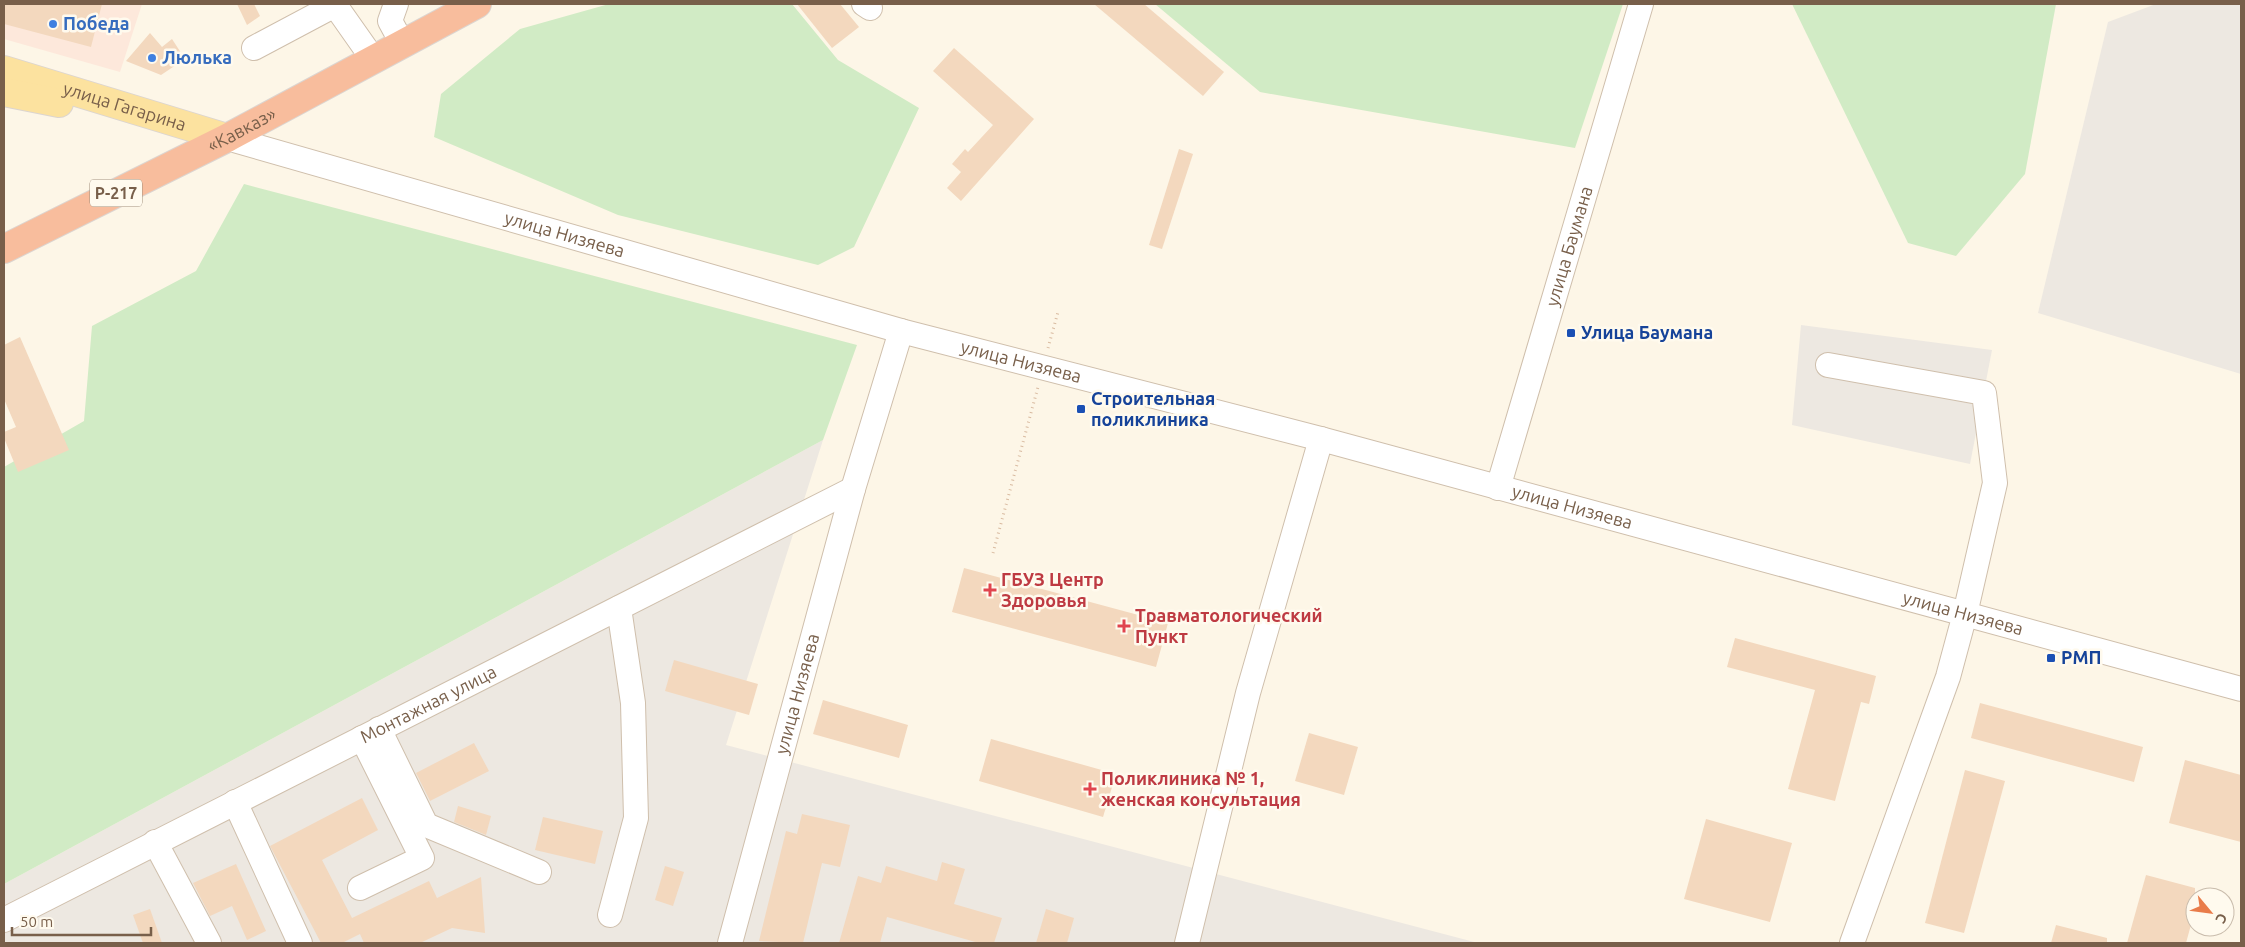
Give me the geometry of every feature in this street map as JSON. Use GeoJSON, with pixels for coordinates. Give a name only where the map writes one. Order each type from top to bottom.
{"type":"FeatureCollection","features":[{"type":"Feature","properties":{"kind":"highway","name":"«Кавказ»"},"geometry":{"type":"LineString","coordinates":[[4,249],[227,138],[478,4]]}},
{"type":"Feature","properties":{"kind":"main road","name":"улица Гагарина"},"geometry":{"type":"LineString","coordinates":[[4,70],[227,138]]}},
{"type":"Feature","properties":{"kind":"main road","name":"улица Гагарина"},"geometry":{"type":"LineString","coordinates":[[4,92],[227,138]]}},
{"type":"Feature","properties":{"kind":"street"},"geometry":{"type":"LineString","coordinates":[[396,4],[390,22],[402,43]]}},
{"type":"Feature","properties":{"kind":"street","name":"улица Баумана"},"geometry":{"type":"LineString","coordinates":[[1498,488],[1641,4]]}},
{"type":"Feature","properties":{"kind":"street"},"geometry":{"type":"LineString","coordinates":[[254,48],[335,5],[373,59]]}},
{"type":"Feature","properties":{"kind":"street","name":"улица Низяева"},"geometry":{"type":"LineString","coordinates":[[227,138],[902,331],[1321,440],[2241,688]]}},
{"type":"Feature","properties":{"kind":"street","name":"улица Низяева"},"geometry":{"type":"LineString","coordinates":[[730,943],[853,489],[902,331]]}},
{"type":"Feature","properties":{"kind":"street"},"geometry":{"type":"LineString","coordinates":[[1828,365],[1984,393],[1995,483],[1965,614],[1948,678],[1852,943]]}},
{"type":"Feature","properties":{"kind":"street"},"geometry":{"type":"LineString","coordinates":[[1187,943],[1248,693],[1321,440]]}},
{"type":"Feature","properties":{"kind":"street","name":"Монтажная улица"},"geometry":{"type":"LineString","coordinates":[[4,920],[853,489]]}},
{"type":"Feature","properties":{"kind":"street"},"geometry":{"type":"LineString","coordinates":[[610,915],[636,818],[633,703],[619,608]]}},
{"type":"Feature","properties":{"kind":"street"},"geometry":{"type":"LineString","coordinates":[[371,733],[426,825],[539,872]]}},
{"type":"Feature","properties":{"kind":"street"},"geometry":{"type":"LineString","coordinates":[[360,888],[422,858],[371,733]]}},
{"type":"Feature","properties":{"kind":"street"},"geometry":{"type":"LineString","coordinates":[[235,802],[300,943]]}},
{"type":"Feature","properties":{"kind":"street"},"geometry":{"type":"LineString","coordinates":[[156,842],[209,943]]}},
{"type":"Feature","properties":{"kind":"path"},"geometry":{"type":"LineString","coordinates":[[993,553],[1058,312]]}},
{"type":"Feature","properties":{"kind":"shaded area"},"geometry":{"type":"Polygon","coordinates":[[[4,4],[142,4],[120,72],[4,39],[4,4]]]}},
{"type":"Feature","properties":{"kind":"shaded area"},"geometry":{"type":"Polygon","coordinates":[[[2156,4],[2241,4],[2241,374],[2038,313],[2108,22],[2156,4]]]}},
{"type":"Feature","properties":{"kind":"shaded area"},"geometry":{"type":"Polygon","coordinates":[[[1801,325],[1992,350],[1970,464],[1792,425],[1801,325]]]}},
{"type":"Feature","properties":{"kind":"shaded area"},"geometry":{"type":"Polygon","coordinates":[[[823,440],[726,745],[1478,943],[4,943],[4,884],[823,440]]]}},
{"type":"Feature","properties":{"kind":"green space"},"geometry":{"type":"Polygon","coordinates":[[[609,4],[792,4],[838,60],[919,108],[854,247],[818,265],[618,215],[434,137],[441,94],[520,29],[609,4]]]}},
{"type":"Feature","properties":{"kind":"green space"},"geometry":{"type":"Polygon","coordinates":[[[1155,4],[1623,4],[1575,148],[1260,92],[1155,4]]]}},
{"type":"Feature","properties":{"kind":"green space"},"geometry":{"type":"Polygon","coordinates":[[[1792,4],[2056,4],[2025,174],[1956,256],[1908,243],[1792,4]]]}},
{"type":"Feature","properties":{"kind":"green space"},"geometry":{"type":"Polygon","coordinates":[[[244,184],[857,345],[823,440],[4,884],[4,467],[84,421],[92,326],[196,271],[244,184]]]}},
{"type":"Feature","properties":{"kind":"building"},"geometry":{"type":"Polygon","coordinates":[[[4,4],[102,4],[91,47],[4,24],[4,4]]]}},
{"type":"Feature","properties":{"kind":"building"},"geometry":{"type":"Polygon","coordinates":[[[237,4],[254,4],[260,16],[247,25],[237,4]]]}},
{"type":"Feature","properties":{"kind":"building"},"geometry":{"type":"Polygon","coordinates":[[[797,4],[840,4],[859,27],[832,48],[797,4]]]}},
{"type":"Feature","properties":{"kind":"building"},"geometry":{"type":"Polygon","coordinates":[[[1094,4],[1144,4],[1224,72],[1203,96],[1094,4]]]}},
{"type":"Feature","properties":{"kind":"building"},"geometry":{"type":"Polygon","coordinates":[[[150,33],[162,47],[172,39],[185,59],[161,75],[126,61],[150,33]]]}},
{"type":"Feature","properties":{"kind":"building"},"geometry":{"type":"Polygon","coordinates":[[[954,48],[1034,119],[961,201],[947,188],[961,172],[952,164],[965,149],[968,152],[993,125],[933,71],[954,48]]]}},
{"type":"Feature","properties":{"kind":"building"},"geometry":{"type":"Polygon","coordinates":[[[1179,149],[1193,154],[1162,249],[1149,245],[1179,149]]]}},
{"type":"Feature","properties":{"kind":"building"},"geometry":{"type":"Polygon","coordinates":[[[20,337],[69,450],[18,472],[4,438],[4,432],[16,427],[4,399],[4,345],[20,337]]]}},
{"type":"Feature","properties":{"kind":"building"},"geometry":{"type":"Polygon","coordinates":[[[964,568],[1168,623],[1156,667],[952,612],[964,568]]]}},
{"type":"Feature","properties":{"kind":"building"},"geometry":{"type":"Polygon","coordinates":[[[1735,638],[1876,676],[1869,704],[1861,702],[1835,801],[1788,789],[1815,690],[1727,667],[1735,638]]]}},
{"type":"Feature","properties":{"kind":"building"},"geometry":{"type":"Polygon","coordinates":[[[674,660],[758,684],[749,715],[665,691],[674,660]]]}},
{"type":"Feature","properties":{"kind":"building"},"geometry":{"type":"Polygon","coordinates":[[[823,700],[908,725],[899,758],[813,734],[823,700]]]}},
{"type":"Feature","properties":{"kind":"building"},"geometry":{"type":"Polygon","coordinates":[[[1980,703],[2143,747],[2134,782],[1971,738],[1980,703]]]}},
{"type":"Feature","properties":{"kind":"building"},"geometry":{"type":"Polygon","coordinates":[[[1309,733],[1358,747],[1344,795],[1295,781],[1309,733]]]}},
{"type":"Feature","properties":{"kind":"building"},"geometry":{"type":"Polygon","coordinates":[[[991,739],[1116,774],[1103,817],[979,781],[991,739]]]}},
{"type":"Feature","properties":{"kind":"building"},"geometry":{"type":"Polygon","coordinates":[[[474,743],[489,771],[430,801],[416,773],[474,743]]]}},
{"type":"Feature","properties":{"kind":"building"},"geometry":{"type":"Polygon","coordinates":[[[2185,760],[2241,775],[2241,842],[2169,823],[2185,760]]]}},
{"type":"Feature","properties":{"kind":"building"},"geometry":{"type":"Polygon","coordinates":[[[1965,770],[2005,781],[1964,933],[1925,923],[1965,770]]]}},
{"type":"Feature","properties":{"kind":"building"},"geometry":{"type":"Polygon","coordinates":[[[362,798],[378,830],[322,860],[352,918],[429,881],[437,898],[481,877],[485,933],[452,928],[420,943],[364,943],[360,934],[342,943],[321,943],[270,846],[362,798]]]}},
{"type":"Feature","properties":{"kind":"building"},"geometry":{"type":"Polygon","coordinates":[[[458,806],[491,816],[486,835],[454,822],[458,806]]]}},
{"type":"Feature","properties":{"kind":"building"},"geometry":{"type":"Polygon","coordinates":[[[802,814],[850,825],[840,867],[822,863],[803,943],[759,941],[786,831],[797,834],[802,814]]]}},
{"type":"Feature","properties":{"kind":"building"},"geometry":{"type":"Polygon","coordinates":[[[543,817],[603,831],[595,864],[535,850],[543,817]]]}},
{"type":"Feature","properties":{"kind":"building"},"geometry":{"type":"Polygon","coordinates":[[[1706,819],[1792,843],[1770,922],[1684,899],[1706,819]]]}},
{"type":"Feature","properties":{"kind":"building"},"geometry":{"type":"Polygon","coordinates":[[[942,862],[965,869],[954,904],[1002,918],[994,943],[979,943],[887,917],[880,943],[839,943],[858,876],[881,883],[886,866],[937,881],[942,862]]]}},
{"type":"Feature","properties":{"kind":"building"},"geometry":{"type":"Polygon","coordinates":[[[236,864],[266,931],[247,940],[232,906],[210,916],[193,883],[236,864]]]}},
{"type":"Feature","properties":{"kind":"building"},"geometry":{"type":"Polygon","coordinates":[[[665,866],[684,872],[673,906],[655,900],[665,866]]]}},
{"type":"Feature","properties":{"kind":"building"},"geometry":{"type":"Polygon","coordinates":[[[2146,875],[2191,887],[2185,887],[2185,937],[2188,937],[2186,943],[2127,943],[2146,875]]]}},
{"type":"Feature","properties":{"kind":"building"},"geometry":{"type":"Polygon","coordinates":[[[150,909],[162,943],[143,943],[133,915],[150,909]]]}},
{"type":"Feature","properties":{"kind":"building"},"geometry":{"type":"Polygon","coordinates":[[[1046,909],[1074,918],[1067,943],[1036,943],[1046,909]]]}},
{"type":"Feature","properties":{"kind":"building"},"geometry":{"type":"Polygon","coordinates":[[[2056,925],[2107,938],[2107,943],[2051,943],[2056,925]]]}},
{"type":"Feature","properties":{"kind":"place","name":"Победа"},"geometry":{"type":"Point","coordinates":[53,24]}},
{"type":"Feature","properties":{"kind":"place","name":"Люлька"},"geometry":{"type":"Point","coordinates":[152,58]}},
{"type":"Feature","properties":{"kind":"place","name":"Улица Баумана"},"geometry":{"type":"Point","coordinates":[1571,333]}},
{"type":"Feature","properties":{"kind":"place","name":"Строительная поликлиника"},"geometry":{"type":"Point","coordinates":[1081,409]}},
{"type":"Feature","properties":{"kind":"place","name":"ГБУЗ Центр Здоровья"},"geometry":{"type":"Point","coordinates":[990,590]}},
{"type":"Feature","properties":{"kind":"place","name":"Травматологический Пункт"},"geometry":{"type":"Point","coordinates":[1124,626]}},
{"type":"Feature","properties":{"kind":"place","name":"РМП"},"geometry":{"type":"Point","coordinates":[2051,658]}},
{"type":"Feature","properties":{"kind":"place","name":"Поликлиника № 1, женская консультация"},"geometry":{"type":"Point","coordinates":[1090,789]}}]}
